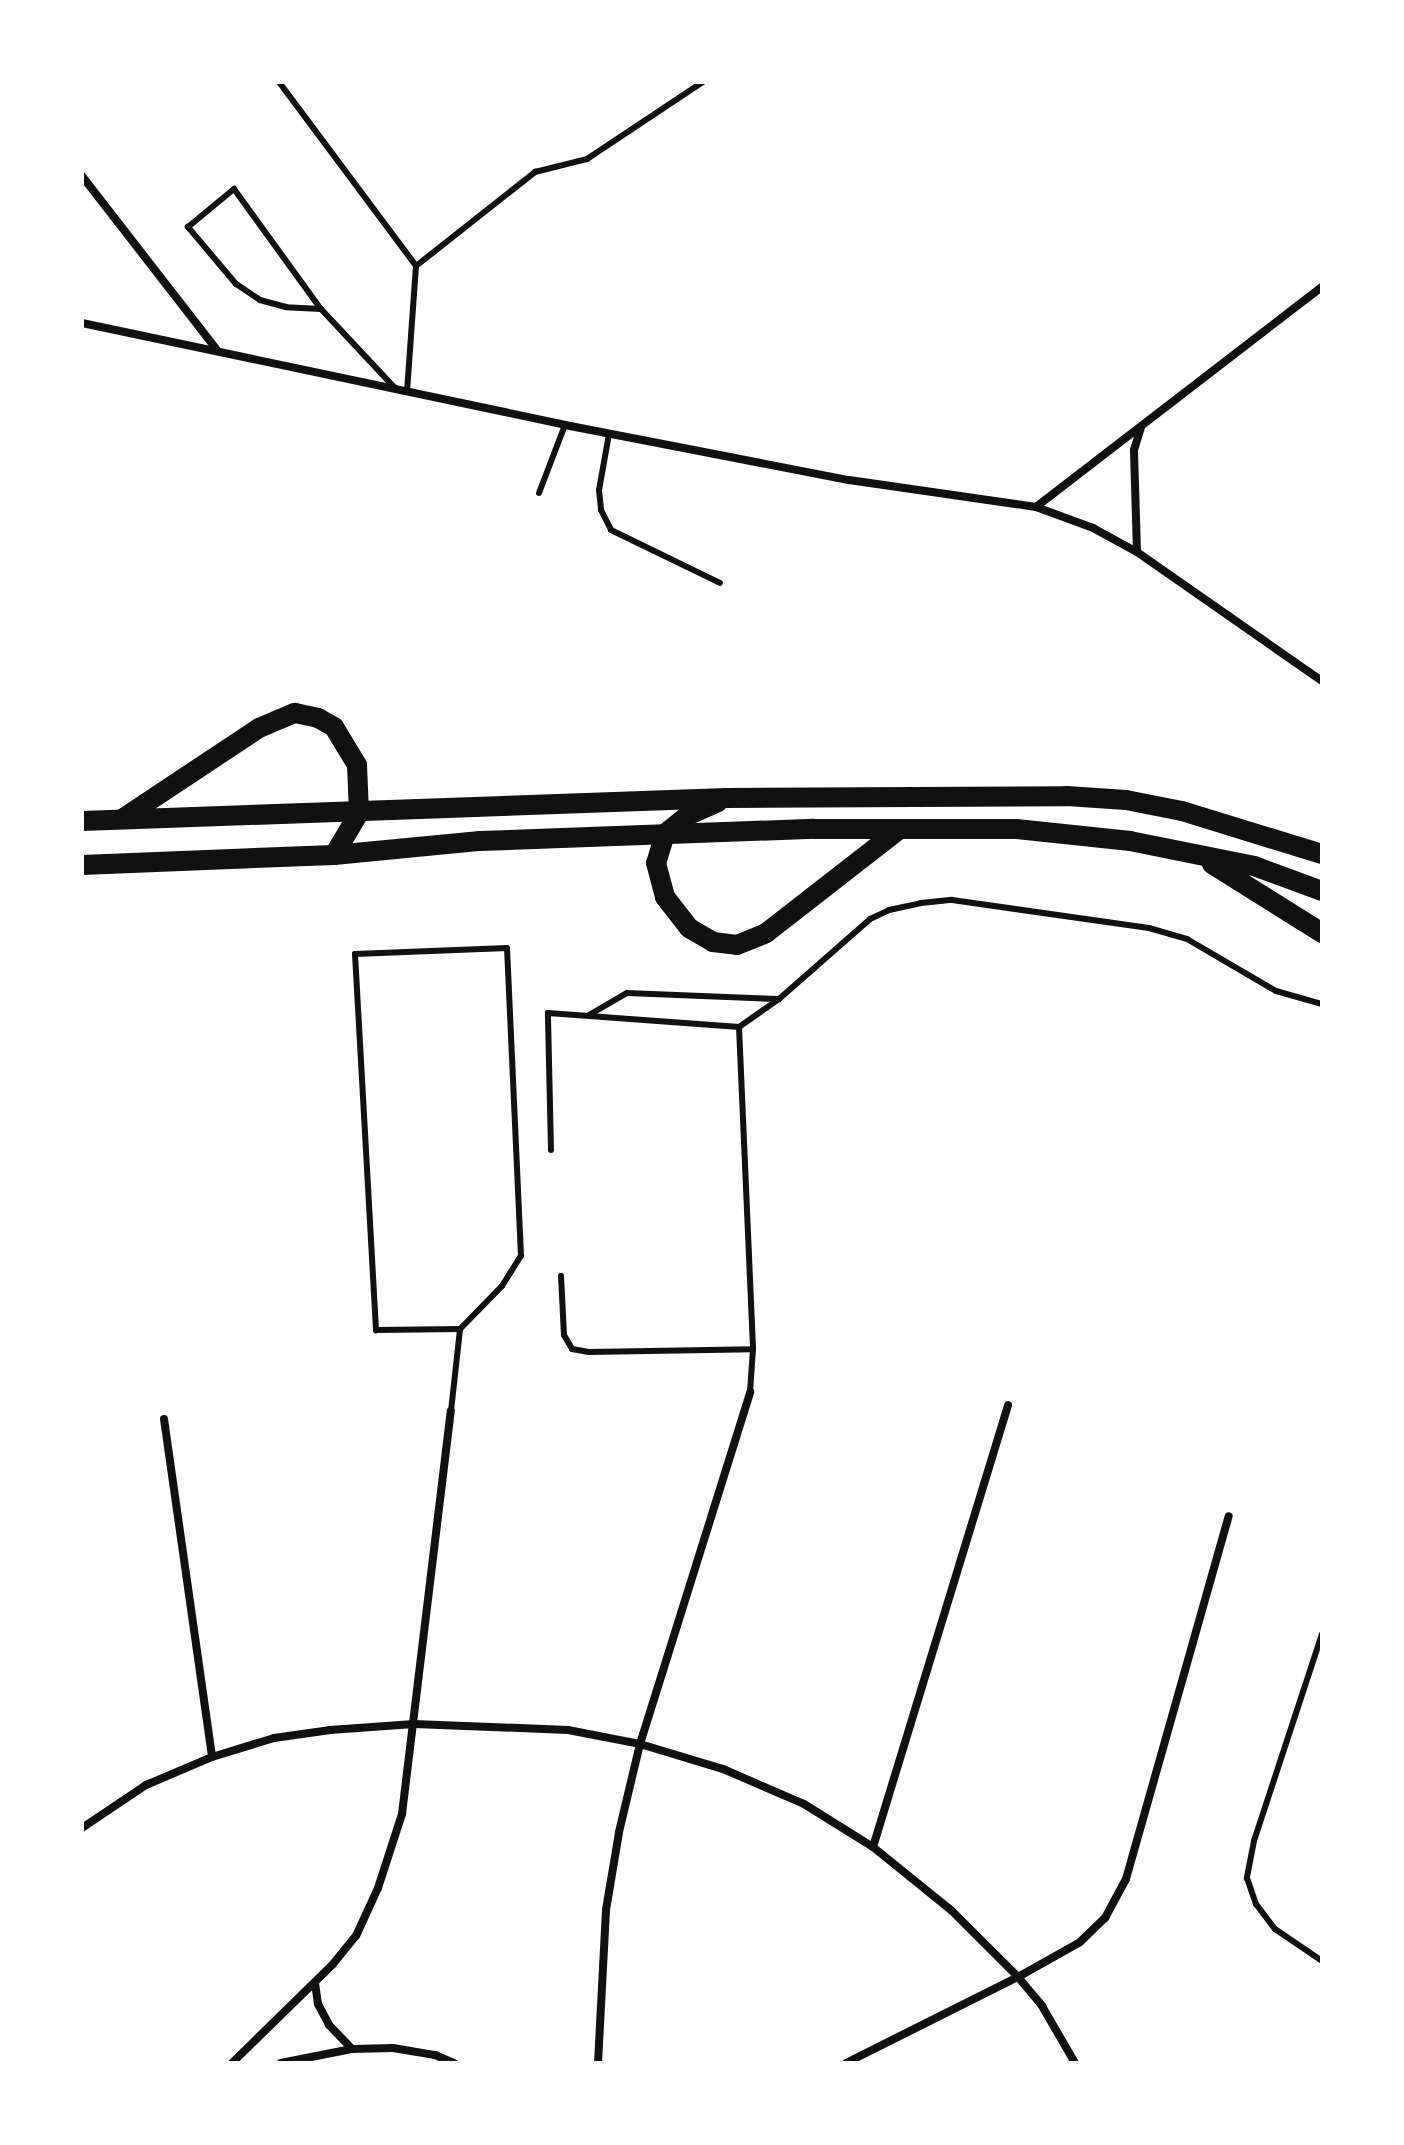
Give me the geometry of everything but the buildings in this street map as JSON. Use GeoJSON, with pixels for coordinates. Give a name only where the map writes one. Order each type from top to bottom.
{"type":"FeatureCollection","features":[{"type":"Feature","properties":{"kind":"highway"},"geometry":{"type":"LineString","coordinates":[[122,819],[259,728],[295,713],[318,718],[334,727],[346,742],[357,765],[359,813],[334,855]]}},
{"type":"Feature","properties":{"kind":"highway"},"geometry":{"type":"LineString","coordinates":[[82,821],[727,798],[996,795],[1126,800],[1238,825],[1322,854]]}},
{"type":"Feature","properties":{"kind":"highway"},"geometry":{"type":"LineString","coordinates":[[727,798],[687,816],[665,834],[656,863],[665,897],[689,928],[713,942],[737,945],[766,933],[897,831]]}},
{"type":"Feature","properties":{"kind":"highway"},"geometry":{"type":"LineString","coordinates":[[82,865],[334,855],[480,841],[665,834],[814,829],[1060,831],[1254,866],[1322,891]]}},
{"type":"Feature","properties":{"kind":"highway"},"geometry":{"type":"LineString","coordinates":[[1198,856],[1322,933]]}},
{"type":"Feature","properties":{"kind":"street"},"geometry":{"type":"LineString","coordinates":[[82,176],[217,350]]}},
{"type":"Feature","properties":{"kind":"street"},"geometry":{"type":"LineString","coordinates":[[1036,507],[1322,287]]}},
{"type":"Feature","properties":{"kind":"street"},"geometry":{"type":"LineString","coordinates":[[82,323],[609,434],[849,480],[1036,507],[1093,528],[1137,552],[1322,681]]}},
{"type":"Feature","properties":{"kind":"street"},"geometry":{"type":"LineString","coordinates":[[1137,552],[1134,450],[1141,427]]}},
{"type":"Feature","properties":{"kind":"street"},"geometry":{"type":"LineString","coordinates":[[598,2063],[606,1910],[619,1832],[640,1744],[750,1392]]}},
{"type":"Feature","properties":{"kind":"street"},"geometry":{"type":"LineString","coordinates":[[873,1847],[1008,1405]]}},
{"type":"Feature","properties":{"kind":"street"},"geometry":{"type":"LineString","coordinates":[[232,2063],[315,1983],[356,1936],[378,1888],[402,1814],[451,1411]]}},
{"type":"Feature","properties":{"kind":"street"},"geometry":{"type":"LineString","coordinates":[[164,1419],[212,1757]]}},
{"type":"Feature","properties":{"kind":"street"},"geometry":{"type":"LineString","coordinates":[[846,2063],[1018,1977],[1080,1942],[1105,1918],[1126,1879],[1229,1516]]}},
{"type":"Feature","properties":{"kind":"street"},"geometry":{"type":"LineString","coordinates":[[82,1835],[82,1828],[146,1785],[212,1757],[274,1738],[414,1724],[568,1730],[640,1744],[723,1769],[804,1804],[873,1847],[952,1911],[1018,1977],[1042,2006],[1075,2063]]}},
{"type":"Feature","properties":{"kind":"street"},"geometry":{"type":"LineString","coordinates":[[315,1983],[318,2004],[329,2025],[352,2049]]}},
{"type":"Feature","properties":{"kind":"street"},"geometry":{"type":"LineString","coordinates":[[281,2063],[352,2049],[393,2048],[435,2055],[454,2063]]}},
{"type":"Feature","properties":{"kind":"lane"},"geometry":{"type":"LineString","coordinates":[[279,82],[416,266],[407,391]]}},
{"type":"Feature","properties":{"kind":"lane"},"geometry":{"type":"LineString","coordinates":[[416,266],[535,172],[587,159],[703,82]]}},
{"type":"Feature","properties":{"kind":"lane"},"geometry":{"type":"LineString","coordinates":[[321,309],[286,307],[260,300],[236,284],[188,227],[234,189],[321,309],[396,389]]}},
{"type":"Feature","properties":{"kind":"lane"},"geometry":{"type":"LineString","coordinates":[[539,493],[565,425]]}},
{"type":"Feature","properties":{"kind":"lane"},"geometry":{"type":"LineString","coordinates":[[609,434],[599,490],[601,510],[611,530],[720,583]]}},
{"type":"Feature","properties":{"kind":"lane"},"geometry":{"type":"LineString","coordinates":[[551,1150],[548,1013],[739,1027],[779,999],[870,919],[889,910],[952,900],[1149,928],[1187,939],[1276,991],[1322,1004]]}},
{"type":"Feature","properties":{"kind":"lane"},"geometry":{"type":"LineString","coordinates":[[451,1411],[460,1329],[502,1286],[521,1256],[507,948],[355,954],[376,1330],[460,1329]]}},
{"type":"Feature","properties":{"kind":"lane"},"geometry":{"type":"LineString","coordinates":[[589,1016],[627,993],[779,999]]}},
{"type":"Feature","properties":{"kind":"lane"},"geometry":{"type":"LineString","coordinates":[[739,1027],[753,1349],[750,1392]]}},
{"type":"Feature","properties":{"kind":"lane"},"geometry":{"type":"LineString","coordinates":[[561,1276],[564,1335],[572,1349],[589,1352],[753,1349]]}},
{"type":"Feature","properties":{"kind":"lane"},"geometry":{"type":"LineString","coordinates":[[1322,1634],[1254,1841],[1247,1878],[1256,1904],[1275,1929],[1322,1961]]}}]}
